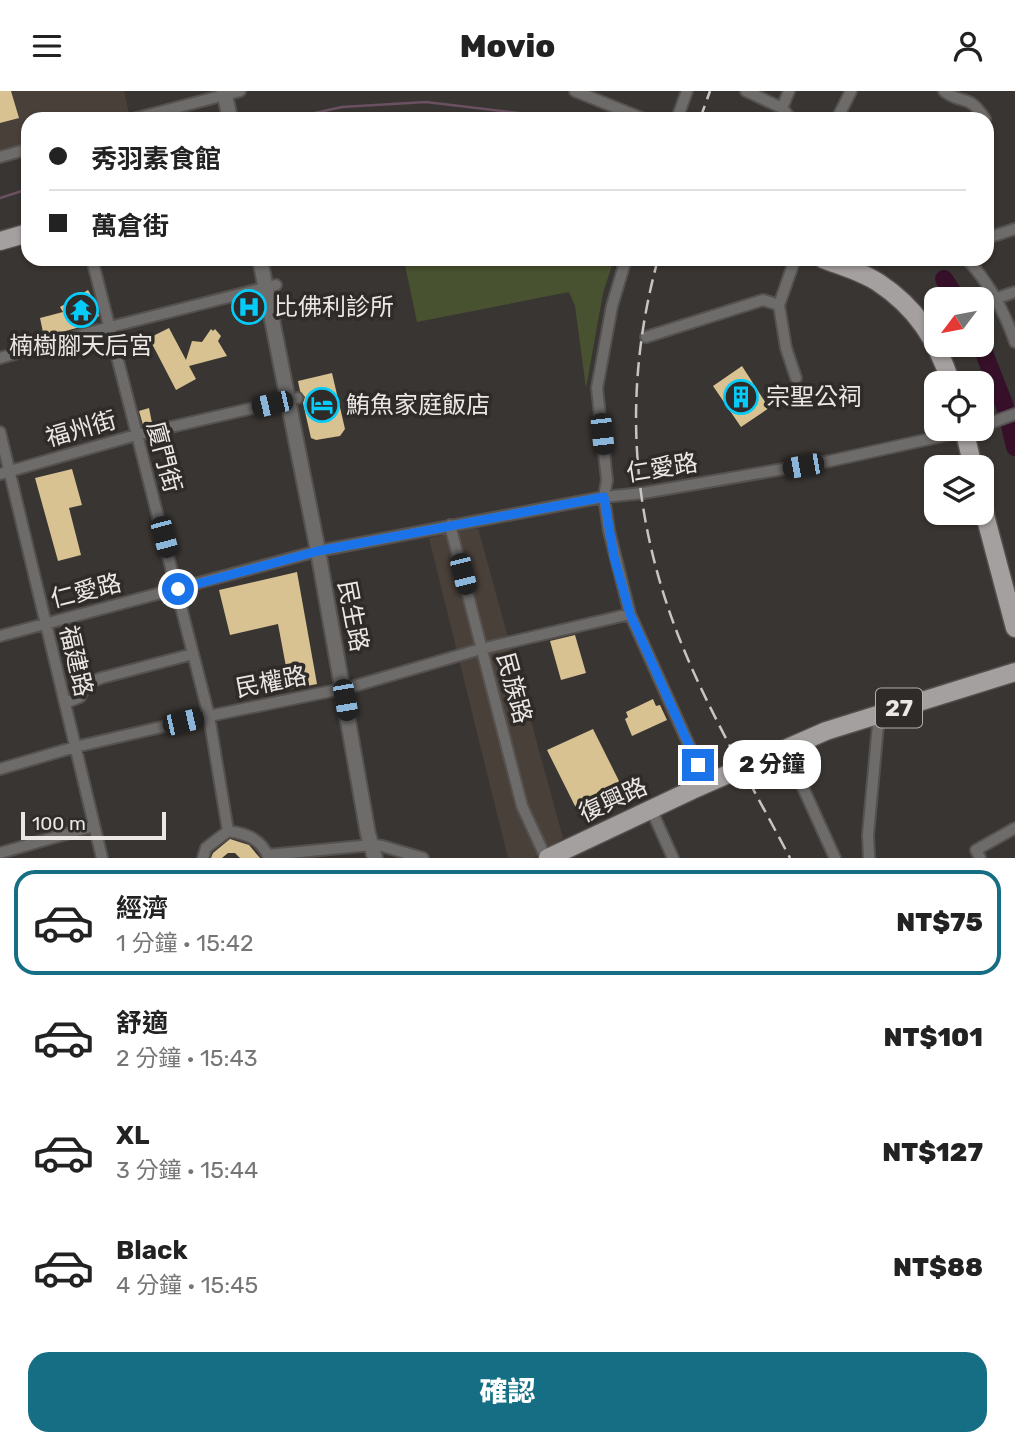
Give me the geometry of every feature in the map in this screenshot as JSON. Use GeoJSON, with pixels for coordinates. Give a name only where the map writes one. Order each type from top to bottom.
{"type":"FeatureCollection","features":[{"type":"Feature","properties":{"kind":"main road"},"geometry":{"type":"LineString","coordinates":[[0,241],[21,235]]}},
{"type":"Feature","properties":{"kind":"main road"},"geometry":{"type":"LineString","coordinates":[[840,266],[877,281],[903,301],[930,333],[947,371]]}},
{"type":"Feature","properties":{"kind":"main road"},"geometry":{"type":"LineString","coordinates":[[988,525],[1015,628]]}},
{"type":"Feature","properties":{"kind":"main road","name":"復興路"},"geometry":{"type":"LineString","coordinates":[[547,858],[706,783],[835,727],[1015,672]]}},
{"type":"Feature","properties":{"kind":"street"},"geometry":{"type":"LineString","coordinates":[[575,91],[627,112]]}},
{"type":"Feature","properties":{"kind":"street"},"geometry":{"type":"LineString","coordinates":[[680,112],[687,91]]}},
{"type":"Feature","properties":{"kind":"street"},"geometry":{"type":"LineString","coordinates":[[782,108],[789,91]]}},
{"type":"Feature","properties":{"kind":"street"},"geometry":{"type":"LineString","coordinates":[[840,112],[851,91]]}},
{"type":"Feature","properties":{"kind":"street"},"geometry":{"type":"LineString","coordinates":[[944,91],[951,97],[976,105],[981,112]]}},
{"type":"Feature","properties":{"kind":"street"},"geometry":{"type":"LineString","coordinates":[[158,112],[229,92],[229,112]]}},
{"type":"Feature","properties":{"kind":"street"},"geometry":{"type":"LineString","coordinates":[[752,92],[785,112]]}},
{"type":"Feature","properties":{"kind":"street"},"geometry":{"type":"LineString","coordinates":[[0,157],[21,151]]}},
{"type":"Feature","properties":{"kind":"street"},"geometry":{"type":"LineString","coordinates":[[994,236],[1015,229]]}},
{"type":"Feature","properties":{"kind":"street","name":"廈門街"},"geometry":{"type":"LineString","coordinates":[[94,266],[209,716],[228,831]]}},
{"type":"Feature","properties":{"kind":"street","name":"民生路"},"geometry":{"type":"LineString","coordinates":[[263,266],[271,286],[373,852]]}},
{"type":"Feature","properties":{"kind":"street"},"geometry":{"type":"LineString","coordinates":[[624,266],[612,306],[597,388],[607,479],[604,497],[614,557],[630,614],[706,783]]}},
{"type":"Feature","properties":{"kind":"street"},"geometry":{"type":"LineString","coordinates":[[793,266],[779,305],[786,348],[796,379]]}},
{"type":"Feature","properties":{"kind":"street"},"geometry":{"type":"LineString","coordinates":[[973,266],[998,298],[1015,342]]}},
{"type":"Feature","properties":{"kind":"street"},"geometry":{"type":"LineString","coordinates":[[0,358],[271,286]]}},
{"type":"Feature","properties":{"kind":"street"},"geometry":{"type":"LineString","coordinates":[[998,298],[1015,292]]}},
{"type":"Feature","properties":{"kind":"street"},"geometry":{"type":"LineString","coordinates":[[646,337],[763,300],[779,305]]}},
{"type":"Feature","properties":{"kind":"street","name":"福州街"},"geometry":{"type":"LineString","coordinates":[[5,473],[136,435],[292,399]]}},
{"type":"Feature","properties":{"kind":"street"},"geometry":{"type":"LineString","coordinates":[[994,422],[1015,414]]}},
{"type":"Feature","properties":{"kind":"street","name":"福建路"},"geometry":{"type":"LineString","coordinates":[[0,432],[5,473],[46,623],[102,858]]}},
{"type":"Feature","properties":{"kind":"street","name":"仁愛路"},"geometry":{"type":"LineString","coordinates":[[0,635],[318,551],[604,497],[643,493],[830,461],[924,440]]}},
{"type":"Feature","properties":{"kind":"street","name":"民族路"},"geometry":{"type":"LineString","coordinates":[[450,525],[523,806],[547,858]]}},
{"type":"Feature","properties":{"kind":"street","name":"民權路"},"geometry":{"type":"LineString","coordinates":[[0,769],[75,747],[343,689],[481,649],[630,614]]}},
{"type":"Feature","properties":{"kind":"street"},"geometry":{"type":"LineString","coordinates":[[65,703],[80,697],[86,684],[101,678],[193,654]]}},
{"type":"Feature","properties":{"kind":"street"},"geometry":{"type":"LineString","coordinates":[[869,858],[868,835],[879,714]]}},
{"type":"Feature","properties":{"kind":"street"},"geometry":{"type":"LineString","coordinates":[[785,748],[835,858]]}},
{"type":"Feature","properties":{"kind":"street"},"geometry":{"type":"LineString","coordinates":[[651,809],[673,858]]}},
{"type":"Feature","properties":{"kind":"street"},"geometry":{"type":"LineString","coordinates":[[0,853],[94,826]]}},
{"type":"Feature","properties":{"kind":"street"},"geometry":{"type":"LineString","coordinates":[[978,854],[1015,828]]}},
{"type":"Feature","properties":{"kind":"street"},"geometry":{"type":"LineString","coordinates":[[203,858],[206,848],[228,831],[246,834],[259,842],[268,857],[373,852],[382,846],[423,858]]}},
{"type":"Feature","properties":{"kind":"shaded area"},"geometry":{"type":"Polygon","coordinates":[[[0,91],[124,91],[128,112],[21,112],[21,151],[0,157],[0,91]]]}},
{"type":"Feature","properties":{"kind":"shaded area"},"geometry":{"type":"Polygon","coordinates":[[[478,528],[563,838],[543,854],[533,858],[508,858],[429,538],[478,528]]]}},
{"type":"Feature","properties":{"kind":"green space"},"geometry":{"type":"Polygon","coordinates":[[[405,266],[612,266],[603,293],[586,388],[575,306],[569,292],[417,322],[405,266]]]}},
{"type":"Feature","properties":{"kind":"building"},"geometry":{"type":"Polygon","coordinates":[[[0,91],[11,91],[19,118],[0,123],[0,91]]]}},
{"type":"Feature","properties":{"kind":"building","name":"楠樹腳天后宮"},"geometry":{"type":"Polygon","coordinates":[[[88,290],[99,316],[80,327],[44,337],[40,318],[63,312],[60,307],[88,290]]]}},
{"type":"Feature","properties":{"kind":"building"},"geometry":{"type":"Polygon","coordinates":[[[169,328],[186,360],[192,341],[202,342],[211,329],[215,329],[221,336],[218,341],[227,356],[189,366],[196,379],[176,390],[149,338],[169,328]]]}},
{"type":"Feature","properties":{"kind":"building","name":"宗聖公祠"},"geometry":{"type":"Polygon","coordinates":[[[742,366],[769,408],[741,427],[713,386],[742,366]]]}},
{"type":"Feature","properties":{"kind":"building","name":"鮪魚家庭飯店"},"geometry":{"type":"Polygon","coordinates":[[[332,373],[345,429],[340,436],[316,440],[311,438],[303,403],[305,397],[300,391],[298,381],[332,373]]]}},
{"type":"Feature","properties":{"kind":"building"},"geometry":{"type":"Polygon","coordinates":[[[149,408],[152,423],[143,425],[139,411],[149,408]]]}},
{"type":"Feature","properties":{"kind":"building"},"geometry":{"type":"Polygon","coordinates":[[[72,469],[82,505],[69,508],[81,555],[58,561],[35,478],[72,469]]]}},
{"type":"Feature","properties":{"kind":"building"},"geometry":{"type":"Polygon","coordinates":[[[297,572],[317,684],[266,694],[263,676],[287,672],[278,624],[230,635],[219,590],[297,572]]]}},
{"type":"Feature","properties":{"kind":"building"},"geometry":{"type":"Polygon","coordinates":[[[575,635],[586,673],[561,680],[550,641],[575,635]]]}},
{"type":"Feature","properties":{"kind":"building"},"geometry":{"type":"Polygon","coordinates":[[[653,699],[656,706],[660,705],[667,720],[632,736],[625,719],[628,717],[626,712],[653,699]]]}},
{"type":"Feature","properties":{"kind":"building"},"geometry":{"type":"Polygon","coordinates":[[[593,729],[624,791],[579,814],[547,750],[593,729]]]}},
{"type":"Feature","properties":{"kind":"building"},"geometry":{"type":"Polygon","coordinates":[[[230,839],[249,845],[260,858],[240,858],[235,853],[228,853],[222,858],[211,858],[213,853],[230,839]]]}},
{"type":"Feature","properties":{"kind":"waterway"},"geometry":{"type":"LineString","coordinates":[[320,112],[342,107],[426,102],[510,112]]}},
{"type":"Feature","properties":{"kind":"waterway"},"geometry":{"type":"LineString","coordinates":[[0,198],[21,191]]}},
{"type":"Feature","properties":{"kind":"waterway"},"geometry":{"type":"LineString","coordinates":[[944,279],[949,287]]}},
{"type":"Feature","properties":{"kind":"waterway"},"geometry":{"type":"LineString","coordinates":[[986,357],[1006,409],[1015,447]]}},
{"type":"Feature","properties":{"kind":"waterway"},"geometry":{"type":"LineString","coordinates":[[1006,409],[1015,406]]}},
{"type":"Feature","properties":{"kind":"railway"},"geometry":{"type":"LineString","coordinates":[[702,112],[710,91]]}},
{"type":"Feature","properties":{"kind":"railway"},"geometry":{"type":"LineString","coordinates":[[656,266],[647,307],[636,402],[641,495],[650,542],[662,588],[690,664],[790,858]]}},
{"type":"Feature","properties":{"kind":"place","name":"比佛利診所"},"geometry":{"type":"Point","coordinates":[249,307]}},
{"type":"Feature","properties":{"kind":"place","name":"楠樹腳天后宮"},"geometry":{"type":"Point","coordinates":[81,310]}},
{"type":"Feature","properties":{"kind":"place","name":"宗聖公祠"},"geometry":{"type":"Point","coordinates":[741,397]}},
{"type":"Feature","properties":{"kind":"place","name":"鮪魚家庭飯店"},"geometry":{"type":"Point","coordinates":[322,405]}},
{"type":"Feature","properties":{"kind":"route"},"geometry":{"type":"LineString","coordinates":[[178,589],[318,551],[604,497],[611,544],[630,614],[698,765]]}}]}
